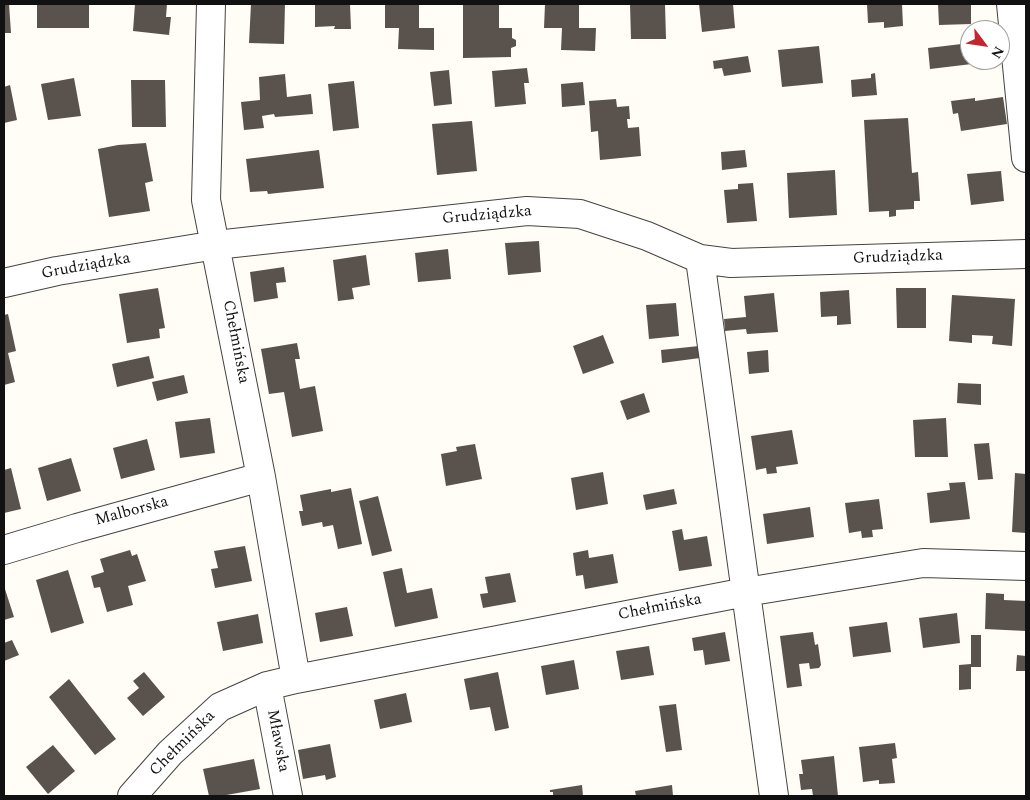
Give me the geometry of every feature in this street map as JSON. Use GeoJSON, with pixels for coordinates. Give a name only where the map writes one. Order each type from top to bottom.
{"type":"FeatureCollection","features":[{"type":"Feature","properties":{"kind":"street","name":"Chełmińska"},"geometry":{"type":"LineString","coordinates":[[211,4],[206,200],[261,477],[296,679]]}},
{"type":"Feature","properties":{"kind":"street"},"geometry":{"type":"LineString","coordinates":[[1011,4],[1026,158]]}},
{"type":"Feature","properties":{"kind":"street","name":"Grudziądzka"},"geometry":{"type":"LineString","coordinates":[[4,283],[57,271],[216,245],[527,210],[580,214],[647,236],[700,259],[731,263],[1026,254]]}},
{"type":"Feature","properties":{"kind":"street"},"geometry":{"type":"LineString","coordinates":[[700,259],[774,796]]}},
{"type":"Feature","properties":{"kind":"street","name":"Malborska"},"geometry":{"type":"LineString","coordinates":[[4,550],[86,525],[261,477]]}},
{"type":"Feature","properties":{"kind":"street","name":"Chełmińska"},"geometry":{"type":"LineString","coordinates":[[132,796],[170,753],[220,708],[267,686],[746,592],[923,563],[1026,566]]}},
{"type":"Feature","properties":{"kind":"street","name":"Mławska"},"geometry":{"type":"LineString","coordinates":[[267,686],[288,796]]}},
{"type":"Feature","properties":{"kind":"building"},"geometry":{"type":"Polygon","coordinates":[[[4,4],[9,4],[11,33],[4,33],[4,4]]]}},
{"type":"Feature","properties":{"kind":"building"},"geometry":{"type":"Polygon","coordinates":[[[37,4],[89,4],[89,28],[37,28],[37,4]]]}},
{"type":"Feature","properties":{"kind":"building"},"geometry":{"type":"Polygon","coordinates":[[[135,4],[167,4],[166,17],[171,17],[169,35],[133,31],[135,4]]]}},
{"type":"Feature","properties":{"kind":"building"},"geometry":{"type":"Polygon","coordinates":[[[251,4],[285,4],[284,44],[249,43],[251,4]]]}},
{"type":"Feature","properties":{"kind":"building"},"geometry":{"type":"Polygon","coordinates":[[[315,4],[350,4],[351,29],[334,29],[335,26],[315,27],[315,4]]]}},
{"type":"Feature","properties":{"kind":"building"},"geometry":{"type":"Polygon","coordinates":[[[385,4],[419,4],[419,28],[434,28],[434,50],[398,49],[399,28],[385,28],[385,4]]]}},
{"type":"Feature","properties":{"kind":"building"},"geometry":{"type":"Polygon","coordinates":[[[463,4],[499,4],[499,28],[512,28],[512,38],[516,40],[516,46],[511,48],[511,57],[463,58],[463,4]]]}},
{"type":"Feature","properties":{"kind":"building"},"geometry":{"type":"Polygon","coordinates":[[[545,4],[579,4],[579,28],[596,28],[595,51],[561,50],[562,28],[544,28],[545,4]]]}},
{"type":"Feature","properties":{"kind":"building"},"geometry":{"type":"Polygon","coordinates":[[[630,4],[665,4],[666,39],[631,39],[630,4]]]}},
{"type":"Feature","properties":{"kind":"building"},"geometry":{"type":"Polygon","coordinates":[[[699,4],[733,4],[735,28],[702,32],[699,4]]]}},
{"type":"Feature","properties":{"kind":"building"},"geometry":{"type":"Polygon","coordinates":[[[867,4],[902,4],[903,26],[884,28],[884,22],[868,23],[867,4]]]}},
{"type":"Feature","properties":{"kind":"building"},"geometry":{"type":"Polygon","coordinates":[[[938,4],[971,4],[971,20],[960,20],[960,24],[939,25],[938,4]]]}},
{"type":"Feature","properties":{"kind":"building"},"geometry":{"type":"Polygon","coordinates":[[[960,44],[960,65],[930,69],[928,48],[960,44]]]}},
{"type":"Feature","properties":{"kind":"building"},"geometry":{"type":"Polygon","coordinates":[[[819,46],[823,83],[782,87],[778,50],[819,46]]]}},
{"type":"Feature","properties":{"kind":"building"},"geometry":{"type":"Polygon","coordinates":[[[748,56],[751,72],[724,76],[722,68],[714,69],[713,61],[748,56]]]}},
{"type":"Feature","properties":{"kind":"building"},"geometry":{"type":"Polygon","coordinates":[[[527,68],[529,83],[524,83],[526,104],[495,107],[492,71],[527,68]]]}},
{"type":"Feature","properties":{"kind":"building"},"geometry":{"type":"Polygon","coordinates":[[[449,70],[452,104],[434,106],[430,72],[449,70]]]}},
{"type":"Feature","properties":{"kind":"building"},"geometry":{"type":"Polygon","coordinates":[[[875,73],[877,95],[852,97],[851,80],[871,78],[871,74],[875,73]]]}},
{"type":"Feature","properties":{"kind":"building"},"geometry":{"type":"Polygon","coordinates":[[[285,74],[287,97],[311,94],[313,114],[275,117],[274,114],[262,116],[264,128],[244,130],[241,102],[260,100],[259,77],[285,74]]]}},
{"type":"Feature","properties":{"kind":"building"},"geometry":{"type":"Polygon","coordinates":[[[74,78],[81,116],[48,120],[41,84],[74,78]]]}},
{"type":"Feature","properties":{"kind":"building"},"geometry":{"type":"Polygon","coordinates":[[[131,80],[165,80],[166,127],[132,127],[131,80]]]}},
{"type":"Feature","properties":{"kind":"building"},"geometry":{"type":"Polygon","coordinates":[[[354,81],[359,128],[333,131],[328,84],[354,81]]]}},
{"type":"Feature","properties":{"kind":"building"},"geometry":{"type":"Polygon","coordinates":[[[583,82],[585,105],[562,107],[561,84],[583,82]]]}},
{"type":"Feature","properties":{"kind":"building"},"geometry":{"type":"Polygon","coordinates":[[[10,85],[17,120],[4,123],[4,87],[10,85]]]}},
{"type":"Feature","properties":{"kind":"building"},"geometry":{"type":"Polygon","coordinates":[[[1003,97],[1007,124],[961,131],[958,113],[953,114],[951,101],[975,98],[975,101],[1003,97]]]}},
{"type":"Feature","properties":{"kind":"building"},"geometry":{"type":"Polygon","coordinates":[[[616,99],[617,107],[629,106],[630,119],[627,119],[628,128],[639,127],[641,156],[600,160],[598,131],[591,132],[589,101],[616,99]]]}},
{"type":"Feature","properties":{"kind":"building"},"geometry":{"type":"Polygon","coordinates":[[[908,118],[912,173],[918,172],[920,201],[914,201],[914,209],[896,210],[896,216],[889,217],[889,211],[869,212],[864,120],[908,118]]]}},
{"type":"Feature","properties":{"kind":"building"},"geometry":{"type":"Polygon","coordinates":[[[472,121],[477,171],[437,175],[432,124],[472,121]]]}},
{"type":"Feature","properties":{"kind":"building"},"geometry":{"type":"Polygon","coordinates":[[[146,143],[153,181],[145,183],[150,211],[109,217],[98,149],[146,143]]]}},
{"type":"Feature","properties":{"kind":"building"},"geometry":{"type":"Polygon","coordinates":[[[319,150],[324,188],[268,194],[267,191],[250,192],[246,159],[319,150]]]}},
{"type":"Feature","properties":{"kind":"building"},"geometry":{"type":"Polygon","coordinates":[[[745,150],[747,167],[722,170],[721,152],[745,150]]]}},
{"type":"Feature","properties":{"kind":"building"},"geometry":{"type":"Polygon","coordinates":[[[835,170],[837,215],[789,218],[787,173],[835,170]]]}},
{"type":"Feature","properties":{"kind":"building"},"geometry":{"type":"Polygon","coordinates":[[[1001,171],[1004,201],[971,205],[967,174],[1001,171]]]}},
{"type":"Feature","properties":{"kind":"building"},"geometry":{"type":"Polygon","coordinates":[[[753,183],[757,221],[727,223],[724,190],[738,189],[738,184],[753,183]]]}},
{"type":"Feature","properties":{"kind":"building"},"geometry":{"type":"Polygon","coordinates":[[[539,241],[541,272],[508,275],[505,243],[539,241]]]}},
{"type":"Feature","properties":{"kind":"building"},"geometry":{"type":"Polygon","coordinates":[[[448,249],[451,279],[418,282],[415,253],[448,249]]]}},
{"type":"Feature","properties":{"kind":"building"},"geometry":{"type":"Polygon","coordinates":[[[366,255],[370,285],[352,288],[354,299],[338,301],[333,260],[366,255]]]}},
{"type":"Feature","properties":{"kind":"building"},"geometry":{"type":"Polygon","coordinates":[[[284,267],[286,282],[276,283],[278,298],[254,302],[250,272],[284,267]]]}},
{"type":"Feature","properties":{"kind":"building"},"geometry":{"type":"Polygon","coordinates":[[[158,288],[165,328],[159,329],[160,338],[127,343],[119,294],[158,288]]]}},
{"type":"Feature","properties":{"kind":"building"},"geometry":{"type":"Polygon","coordinates":[[[896,288],[926,288],[926,328],[897,328],[896,288]]]}},
{"type":"Feature","properties":{"kind":"building"},"geometry":{"type":"Polygon","coordinates":[[[849,290],[851,324],[837,325],[837,316],[821,317],[820,292],[849,290]]]}},
{"type":"Feature","properties":{"kind":"building"},"geometry":{"type":"Polygon","coordinates":[[[774,293],[778,332],[747,334],[746,329],[725,331],[724,319],[746,317],[744,296],[774,293]]]}},
{"type":"Feature","properties":{"kind":"building"},"geometry":{"type":"Polygon","coordinates":[[[952,295],[1015,299],[1012,346],[992,344],[993,336],[972,335],[972,343],[949,341],[952,295]]]}},
{"type":"Feature","properties":{"kind":"building"},"geometry":{"type":"Polygon","coordinates":[[[676,303],[679,336],[649,339],[646,305],[676,303]]]}},
{"type":"Feature","properties":{"kind":"building"},"geometry":{"type":"Polygon","coordinates":[[[8,314],[16,351],[8,353],[15,382],[4,385],[4,315],[8,314]]]}},
{"type":"Feature","properties":{"kind":"building"},"geometry":{"type":"Polygon","coordinates":[[[603,335],[614,363],[583,374],[573,346],[603,335]]]}},
{"type":"Feature","properties":{"kind":"building"},"geometry":{"type":"Polygon","coordinates":[[[297,343],[300,359],[295,359],[300,389],[315,386],[323,431],[292,437],[284,392],[269,394],[261,349],[297,343]]]}},
{"type":"Feature","properties":{"kind":"building"},"geometry":{"type":"Polygon","coordinates":[[[699,346],[700,358],[662,363],[661,350],[699,346]]]}},
{"type":"Feature","properties":{"kind":"building"},"geometry":{"type":"Polygon","coordinates":[[[768,350],[769,372],[749,374],[747,352],[768,350]]]}},
{"type":"Feature","properties":{"kind":"building"},"geometry":{"type":"Polygon","coordinates":[[[149,356],[154,378],[117,387],[112,364],[149,356]]]}},
{"type":"Feature","properties":{"kind":"building"},"geometry":{"type":"Polygon","coordinates":[[[184,375],[188,393],[157,401],[152,382],[184,375]]]}},
{"type":"Feature","properties":{"kind":"building"},"geometry":{"type":"Polygon","coordinates":[[[958,383],[981,384],[981,405],[957,403],[958,383]]]}},
{"type":"Feature","properties":{"kind":"building"},"geometry":{"type":"Polygon","coordinates":[[[644,393],[650,412],[627,420],[620,401],[644,393]]]}},
{"type":"Feature","properties":{"kind":"building"},"geometry":{"type":"Polygon","coordinates":[[[210,418],[215,453],[180,458],[175,422],[210,418]]]}},
{"type":"Feature","properties":{"kind":"building"},"geometry":{"type":"Polygon","coordinates":[[[946,418],[948,457],[915,457],[913,420],[946,418]]]}},
{"type":"Feature","properties":{"kind":"building"},"geometry":{"type":"Polygon","coordinates":[[[792,430],[798,464],[776,467],[777,473],[767,474],[766,468],[756,470],[751,436],[792,430]]]}},
{"type":"Feature","properties":{"kind":"building"},"geometry":{"type":"Polygon","coordinates":[[[147,439],[155,470],[121,479],[113,448],[147,439]]]}},
{"type":"Feature","properties":{"kind":"building"},"geometry":{"type":"Polygon","coordinates":[[[989,443],[993,479],[978,480],[974,444],[989,443]]]}},
{"type":"Feature","properties":{"kind":"building"},"geometry":{"type":"Polygon","coordinates":[[[475,444],[482,479],[446,486],[441,454],[457,451],[456,447],[475,444]]]}},
{"type":"Feature","properties":{"kind":"building"},"geometry":{"type":"Polygon","coordinates":[[[71,458],[81,491],[47,501],[38,468],[71,458]]]}},
{"type":"Feature","properties":{"kind":"building"},"geometry":{"type":"Polygon","coordinates":[[[11,468],[21,509],[4,513],[4,470],[11,468]]]}},
{"type":"Feature","properties":{"kind":"building"},"geometry":{"type":"Polygon","coordinates":[[[603,472],[608,504],[576,510],[571,478],[603,472]]]}},
{"type":"Feature","properties":{"kind":"building"},"geometry":{"type":"Polygon","coordinates":[[[1015,473],[1026,474],[1026,533],[1012,532],[1015,473]]]}},
{"type":"Feature","properties":{"kind":"building"},"geometry":{"type":"Polygon","coordinates":[[[965,482],[970,519],[930,523],[927,493],[950,490],[949,483],[965,482]]]}},
{"type":"Feature","properties":{"kind":"building"},"geometry":{"type":"Polygon","coordinates":[[[351,488],[362,544],[338,549],[333,525],[323,527],[322,522],[302,526],[299,511],[303,511],[300,495],[331,489],[331,492],[351,488]]]}},
{"type":"Feature","properties":{"kind":"building"},"geometry":{"type":"Polygon","coordinates":[[[674,489],[677,504],[646,510],[643,495],[674,489]]]}},
{"type":"Feature","properties":{"kind":"building"},"geometry":{"type":"Polygon","coordinates":[[[378,496],[392,551],[372,556],[359,501],[378,496]]]}},
{"type":"Feature","properties":{"kind":"building"},"geometry":{"type":"Polygon","coordinates":[[[879,499],[883,529],[872,530],[873,537],[862,538],[861,531],[849,533],[845,503],[879,499]]]}},
{"type":"Feature","properties":{"kind":"building"},"geometry":{"type":"Polygon","coordinates":[[[810,507],[814,537],[767,544],[763,514],[810,507]]]}},
{"type":"Feature","properties":{"kind":"building"},"geometry":{"type":"Polygon","coordinates":[[[682,529],[684,540],[707,536],[712,566],[679,571],[672,531],[682,529]]]}},
{"type":"Feature","properties":{"kind":"building"},"geometry":{"type":"Polygon","coordinates":[[[245,546],[252,581],[215,588],[211,569],[218,568],[214,551],[245,546]]]}},
{"type":"Feature","properties":{"kind":"building"},"geometry":{"type":"Polygon","coordinates":[[[130,550],[132,556],[137,554],[146,581],[128,586],[133,605],[107,612],[100,587],[94,588],[91,576],[104,572],[100,559],[130,550]]]}},
{"type":"Feature","properties":{"kind":"building"},"geometry":{"type":"Polygon","coordinates":[[[588,550],[589,558],[613,554],[618,583],[585,589],[583,575],[576,576],[573,553],[588,550]]]}},
{"type":"Feature","properties":{"kind":"building"},"geometry":{"type":"Polygon","coordinates":[[[402,568],[407,593],[432,588],[438,618],[395,627],[383,572],[402,568]]]}},
{"type":"Feature","properties":{"kind":"building"},"geometry":{"type":"Polygon","coordinates":[[[68,570],[84,623],[51,633],[36,580],[68,570]]]}},
{"type":"Feature","properties":{"kind":"building"},"geometry":{"type":"Polygon","coordinates":[[[510,573],[516,602],[483,608],[480,594],[488,593],[485,577],[510,573]]]}},
{"type":"Feature","properties":{"kind":"building"},"geometry":{"type":"Polygon","coordinates":[[[4,586],[14,617],[4,620],[4,586]]]}},
{"type":"Feature","properties":{"kind":"building"},"geometry":{"type":"Polygon","coordinates":[[[986,593],[1004,594],[1004,600],[1026,601],[1026,631],[985,629],[986,593]]]}},
{"type":"Feature","properties":{"kind":"building"},"geometry":{"type":"Polygon","coordinates":[[[347,607],[353,636],[320,642],[315,613],[347,607]]]}},
{"type":"Feature","properties":{"kind":"building"},"geometry":{"type":"Polygon","coordinates":[[[957,613],[960,643],[923,648],[919,618],[957,613]]]}},
{"type":"Feature","properties":{"kind":"building"},"geometry":{"type":"Polygon","coordinates":[[[258,614],[263,643],[223,651],[217,622],[258,614]]]}},
{"type":"Feature","properties":{"kind":"building"},"geometry":{"type":"Polygon","coordinates":[[[887,622],[891,652],[853,657],[849,627],[887,622]]]}},
{"type":"Feature","properties":{"kind":"building"},"geometry":{"type":"Polygon","coordinates":[[[725,632],[730,661],[705,665],[703,650],[694,651],[692,638],[725,632]]]}},
{"type":"Feature","properties":{"kind":"building"},"geometry":{"type":"Polygon","coordinates":[[[813,632],[815,645],[818,644],[821,665],[819,668],[810,669],[809,663],[799,664],[802,686],[787,688],[780,636],[813,632]]]}},
{"type":"Feature","properties":{"kind":"building"},"geometry":{"type":"Polygon","coordinates":[[[971,635],[981,635],[981,667],[971,667],[971,689],[959,690],[959,665],[971,664],[971,635]]]}},
{"type":"Feature","properties":{"kind":"building"},"geometry":{"type":"Polygon","coordinates":[[[12,640],[19,655],[4,661],[4,643],[12,640]]]}},
{"type":"Feature","properties":{"kind":"building"},"geometry":{"type":"Polygon","coordinates":[[[649,646],[654,675],[621,680],[616,651],[649,646]]]}},
{"type":"Feature","properties":{"kind":"building"},"geometry":{"type":"Polygon","coordinates":[[[1017,655],[1026,656],[1026,671],[1016,671],[1017,655]]]}},
{"type":"Feature","properties":{"kind":"building"},"geometry":{"type":"Polygon","coordinates":[[[574,660],[579,689],[546,695],[541,666],[574,660]]]}},
{"type":"Feature","properties":{"kind":"building"},"geometry":{"type":"Polygon","coordinates":[[[144,672],[165,697],[143,716],[127,698],[139,688],[133,681],[144,672]]]}},
{"type":"Feature","properties":{"kind":"building"},"geometry":{"type":"Polygon","coordinates":[[[498,672],[509,728],[495,731],[490,707],[470,710],[464,679],[498,672]]]}},
{"type":"Feature","properties":{"kind":"building"},"geometry":{"type":"Polygon","coordinates":[[[69,679],[116,739],[95,755],[49,697],[69,679]]]}},
{"type":"Feature","properties":{"kind":"building"},"geometry":{"type":"Polygon","coordinates":[[[406,693],[412,722],[380,729],[374,700],[406,693]]]}},
{"type":"Feature","properties":{"kind":"building"},"geometry":{"type":"Polygon","coordinates":[[[676,704],[682,750],[666,752],[659,706],[676,704]]]}},
{"type":"Feature","properties":{"kind":"building"},"geometry":{"type":"Polygon","coordinates":[[[895,743],[897,758],[892,759],[895,783],[879,784],[879,780],[863,782],[859,747],[895,743]]]}},
{"type":"Feature","properties":{"kind":"building"},"geometry":{"type":"Polygon","coordinates":[[[330,744],[336,777],[326,780],[325,775],[303,779],[298,750],[330,744]]]}},
{"type":"Feature","properties":{"kind":"building"},"geometry":{"type":"Polygon","coordinates":[[[53,745],[75,771],[48,794],[26,767],[53,745]]]}},
{"type":"Feature","properties":{"kind":"building"},"geometry":{"type":"Polygon","coordinates":[[[834,756],[838,796],[813,796],[812,789],[801,790],[799,774],[803,774],[801,760],[834,756]]]}},
{"type":"Feature","properties":{"kind":"building"},"geometry":{"type":"Polygon","coordinates":[[[254,759],[260,789],[221,796],[209,796],[203,769],[254,759]]]}},
{"type":"Feature","properties":{"kind":"building"},"geometry":{"type":"Polygon","coordinates":[[[582,785],[583,796],[553,796],[553,792],[550,792],[550,790],[582,785]]]}},
{"type":"Feature","properties":{"kind":"building"},"geometry":{"type":"Polygon","coordinates":[[[672,785],[673,796],[636,796],[635,791],[672,785]]]}}]}
